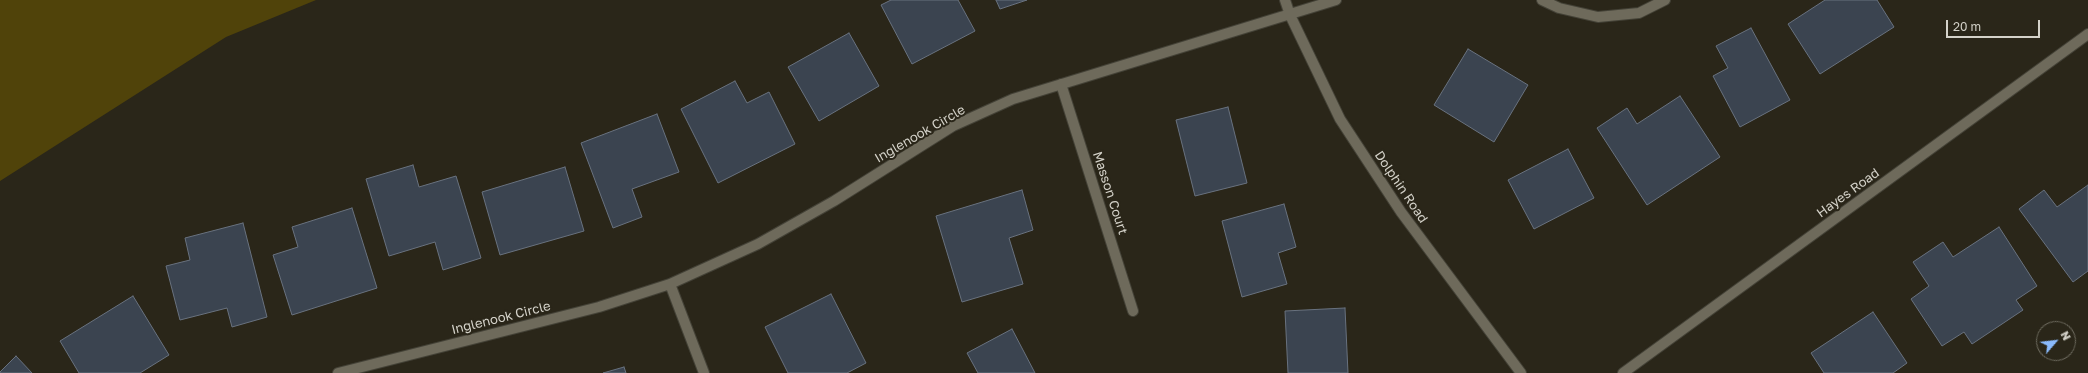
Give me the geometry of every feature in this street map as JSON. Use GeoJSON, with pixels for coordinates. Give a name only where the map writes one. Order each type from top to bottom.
{"type":"FeatureCollection","features":[{"type":"Feature","properties":{"kind":"street","name":"Dolphin Road"},"geometry":{"type":"LineString","coordinates":[[1285,0],[1290,15],[1340,119],[1401,212],[1521,373]]}},
{"type":"Feature","properties":{"kind":"street","name":"Inglenook Circle"},"geometry":{"type":"LineString","coordinates":[[338,373],[599,307],[670,284],[758,244],[834,201],[953,126],[1013,99],[1336,0]]}},
{"type":"Feature","properties":{"kind":"street"},"geometry":{"type":"LineString","coordinates":[[1542,0],[1559,8],[1598,17],[1639,13],[1665,0]]}},
{"type":"Feature","properties":{"kind":"street","name":"Hayes Road"},"geometry":{"type":"LineString","coordinates":[[1623,373],[2088,34]]}},
{"type":"Feature","properties":{"kind":"street","name":"Masson Court"},"geometry":{"type":"LineString","coordinates":[[1061,84],[1133,311]]}},
{"type":"Feature","properties":{"kind":"street"},"geometry":{"type":"LineString","coordinates":[[670,284],[704,373]]}},
{"type":"Feature","properties":{"kind":"shaded area"},"geometry":{"type":"Polygon","coordinates":[[[0,0],[316,0],[226,37],[0,181],[0,0]]]}},
{"type":"Feature","properties":{"kind":"building"},"geometry":{"type":"Polygon","coordinates":[[[891,0],[958,0],[975,31],[912,64],[881,5],[891,0]]]}},
{"type":"Feature","properties":{"kind":"building"},"geometry":{"type":"Polygon","coordinates":[[[996,0],[1027,0],[1000,9],[996,0]]]}},
{"type":"Feature","properties":{"kind":"building"},"geometry":{"type":"Polygon","coordinates":[[[1825,0],[1877,0],[1894,27],[1820,74],[1788,24],[1825,0]]]}},
{"type":"Feature","properties":{"kind":"building"},"geometry":{"type":"Polygon","coordinates":[[[1751,28],[1790,100],[1740,127],[1713,76],[1728,68],[1716,46],[1751,28]]]}},
{"type":"Feature","properties":{"kind":"building"},"geometry":{"type":"Polygon","coordinates":[[[849,33],[879,86],[819,121],[788,67],[849,33]]]}},
{"type":"Feature","properties":{"kind":"building"},"geometry":{"type":"Polygon","coordinates":[[[1468,49],[1528,85],[1494,142],[1434,105],[1468,49]]]}},
{"type":"Feature","properties":{"kind":"building"},"geometry":{"type":"Polygon","coordinates":[[[735,81],[747,103],[769,92],[795,144],[718,183],[681,109],[735,81]]]}},
{"type":"Feature","properties":{"kind":"building"},"geometry":{"type":"Polygon","coordinates":[[[1680,96],[1720,157],[1647,205],[1597,128],[1627,108],[1637,124],[1680,96]]]}},
{"type":"Feature","properties":{"kind":"building"},"geometry":{"type":"Polygon","coordinates":[[[1228,107],[1247,183],[1195,196],[1176,120],[1228,107]]]}},
{"type":"Feature","properties":{"kind":"building"},"geometry":{"type":"Polygon","coordinates":[[[657,114],[679,172],[632,189],[642,217],[613,228],[581,143],[657,114]]]}},
{"type":"Feature","properties":{"kind":"building"},"geometry":{"type":"Polygon","coordinates":[[[1568,149],[1594,198],[1534,229],[1508,180],[1568,149]]]}},
{"type":"Feature","properties":{"kind":"building"},"geometry":{"type":"Polygon","coordinates":[[[413,165],[419,187],[456,176],[481,258],[443,270],[435,242],[389,256],[366,179],[413,165]]]}},
{"type":"Feature","properties":{"kind":"building"},"geometry":{"type":"Polygon","coordinates":[[[565,167],[584,231],[500,255],[482,192],[565,167]]]}},
{"type":"Feature","properties":{"kind":"building"},"geometry":{"type":"Polygon","coordinates":[[[2088,185],[2088,271],[2073,282],[2019,209],[2044,190],[2057,207],[2088,185]]]}},
{"type":"Feature","properties":{"kind":"building"},"geometry":{"type":"Polygon","coordinates":[[[1022,190],[1033,230],[1009,238],[1023,284],[962,302],[936,216],[1022,190]]]}},
{"type":"Feature","properties":{"kind":"building"},"geometry":{"type":"Polygon","coordinates":[[[1284,204],[1296,247],[1278,253],[1287,284],[1242,297],[1222,221],[1284,204]]]}},
{"type":"Feature","properties":{"kind":"building"},"geometry":{"type":"Polygon","coordinates":[[[352,208],[377,288],[292,315],[273,255],[298,247],[292,227],[352,208]]]}},
{"type":"Feature","properties":{"kind":"building"},"geometry":{"type":"Polygon","coordinates":[[[243,223],[267,317],[232,327],[227,308],[180,320],[166,266],[190,260],[185,238],[243,223]]]}},
{"type":"Feature","properties":{"kind":"building"},"geometry":{"type":"Polygon","coordinates":[[[1999,227],[2037,286],[2016,300],[2023,310],[1972,344],[1964,332],[1942,346],[1911,299],[1929,286],[1913,262],[1943,242],[1953,257],[1999,227]]]}},
{"type":"Feature","properties":{"kind":"building"},"geometry":{"type":"Polygon","coordinates":[[[831,294],[866,363],[847,373],[788,373],[765,327],[831,294]]]}},
{"type":"Feature","properties":{"kind":"building"},"geometry":{"type":"Polygon","coordinates":[[[133,296],[169,355],[140,373],[79,373],[60,341],[133,296]]]}},
{"type":"Feature","properties":{"kind":"building"},"geometry":{"type":"Polygon","coordinates":[[[1345,308],[1348,373],[1288,373],[1285,311],[1345,308]]]}},
{"type":"Feature","properties":{"kind":"building"},"geometry":{"type":"Polygon","coordinates":[[[1873,312],[1907,363],[1893,373],[1824,373],[1811,353],[1873,312]]]}},
{"type":"Feature","properties":{"kind":"building"},"geometry":{"type":"Polygon","coordinates":[[[1012,329],[1035,373],[978,373],[967,353],[1012,329]]]}},
{"type":"Feature","properties":{"kind":"building"},"geometry":{"type":"Polygon","coordinates":[[[16,356],[32,373],[0,373],[0,372],[16,356]]]}},
{"type":"Feature","properties":{"kind":"building"},"geometry":{"type":"Polygon","coordinates":[[[624,367],[626,373],[603,373],[624,367]]]}}]}
